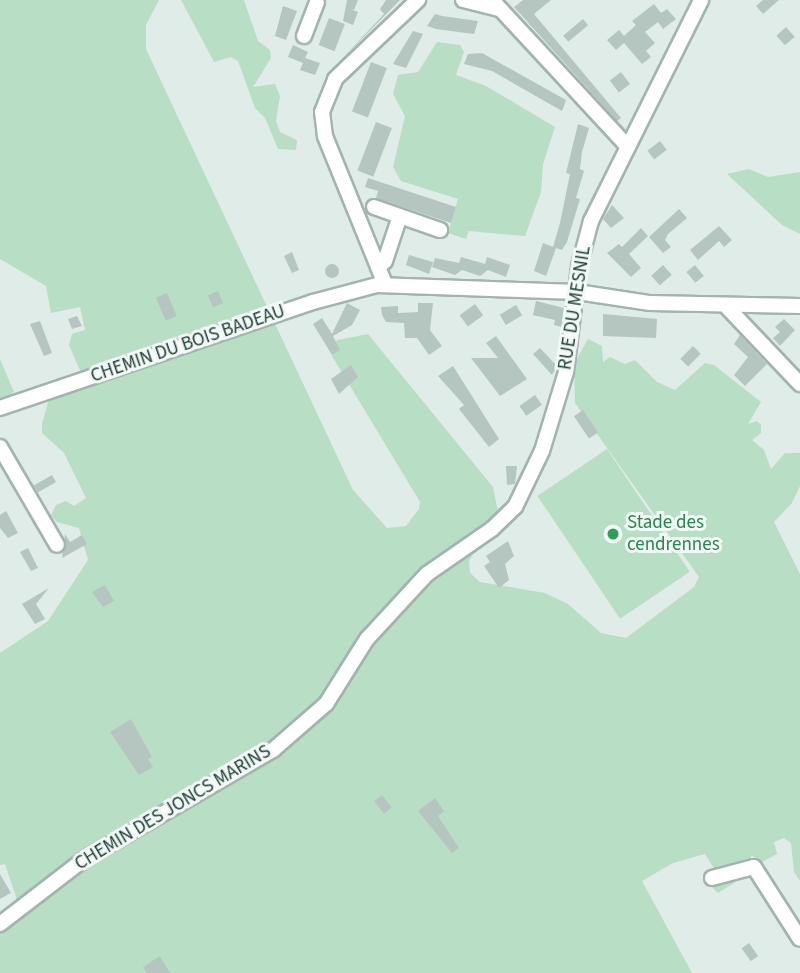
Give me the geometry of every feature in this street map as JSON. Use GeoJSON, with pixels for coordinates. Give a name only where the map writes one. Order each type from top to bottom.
{"type":"FeatureCollection","features":[{"type":"Feature","properties":{"kind":"street"},"geometry":{"type":"LineString","coordinates":[[418,0],[335,79],[321,112],[326,136],[378,267],[381,285],[577,292],[590,297],[650,303],[800,306]]}},
{"type":"Feature","properties":{"kind":"street"},"geometry":{"type":"LineString","coordinates":[[464,0],[496,4],[628,147]]}},
{"type":"Feature","properties":{"kind":"street","name":"RUE DU MESNIL"},"geometry":{"type":"LineString","coordinates":[[515,507],[557,405],[572,341],[577,292],[591,221],[701,0]]}},
{"type":"Feature","properties":{"kind":"street"},"geometry":{"type":"LineString","coordinates":[[304,36],[320,2]]}},
{"type":"Feature","properties":{"kind":"street"},"geometry":{"type":"LineString","coordinates":[[374,207],[440,230]]}},
{"type":"Feature","properties":{"kind":"street"},"geometry":{"type":"LineString","coordinates":[[378,267],[385,261],[400,216]]}},
{"type":"Feature","properties":{"kind":"street","name":"CHEMIN DU BOIS BADEAU"},"geometry":{"type":"LineString","coordinates":[[0,408],[313,302],[381,285]]}},
{"type":"Feature","properties":{"kind":"street"},"geometry":{"type":"LineString","coordinates":[[725,305],[800,384]]}},
{"type":"Feature","properties":{"kind":"street"},"geometry":{"type":"LineString","coordinates":[[0,447],[57,545]]}},
{"type":"Feature","properties":{"kind":"street","name":"CHEMIN DES JONCS MARINS"},"geometry":{"type":"LineString","coordinates":[[0,924],[83,860],[273,750],[326,704],[367,639],[426,574],[492,529],[515,507]]}},
{"type":"Feature","properties":{"kind":"street"},"geometry":{"type":"LineString","coordinates":[[712,878],[754,867],[800,939]]}},
{"type":"Feature","properties":{"kind":"green space"},"geometry":{"type":"Polygon","coordinates":[[[0,0],[159,0],[146,25],[146,49],[353,490],[387,528],[406,526],[419,509],[420,502],[332,356],[337,340],[368,334],[493,487],[498,512],[469,561],[470,573],[480,582],[545,593],[568,604],[601,633],[626,638],[694,587],[699,577],[575,403],[574,364],[588,339],[602,346],[603,362],[610,357],[625,364],[635,360],[657,382],[675,390],[705,363],[714,365],[761,402],[748,424],[757,421],[761,425],[761,433],[752,440],[764,450],[771,469],[785,453],[800,453],[800,486],[792,503],[774,522],[800,574],[800,881],[794,872],[791,843],[784,838],[774,842],[777,854],[760,863],[752,855],[734,883],[718,893],[704,879],[715,870],[705,854],[673,863],[642,881],[692,973],[0,973],[0,930],[21,912],[5,864],[0,865],[0,653],[48,621],[88,560],[79,528],[57,522],[51,515],[56,505],[66,501],[74,506],[86,498],[64,453],[42,433],[49,399],[59,388],[85,382],[69,345],[72,334],[85,330],[80,307],[51,313],[46,286],[0,259],[0,0]]]}},
{"type":"Feature","properties":{"kind":"green space"},"geometry":{"type":"Polygon","coordinates":[[[181,0],[244,0],[258,41],[270,50],[271,58],[253,87],[275,84],[280,96],[276,121],[280,132],[297,140],[296,150],[278,149],[265,118],[255,108],[238,61],[231,57],[214,62],[181,0]]]}},
{"type":"Feature","properties":{"kind":"green space"},"geometry":{"type":"Polygon","coordinates":[[[437,42],[460,45],[464,52],[456,75],[486,86],[555,127],[543,164],[541,192],[525,236],[469,231],[466,239],[448,233],[458,199],[401,181],[393,167],[405,116],[393,94],[398,75],[418,72],[437,42]]]}},
{"type":"Feature","properties":{"kind":"green space"},"geometry":{"type":"Polygon","coordinates":[[[749,169],[768,177],[800,172],[800,234],[782,225],[727,174],[749,169]]]}},
{"type":"Feature","properties":{"kind":"green space"},"geometry":{"type":"Polygon","coordinates":[[[0,359],[14,392],[0,402],[0,359]]]}},
{"type":"Feature","properties":{"kind":"green space","name":"Stade des cendrennes"},"geometry":{"type":"Polygon","coordinates":[[[607,449],[690,572],[620,619],[537,496],[607,449]]]}},
{"type":"Feature","properties":{"kind":"building"},"geometry":{"type":"Polygon","coordinates":[[[347,0],[358,0],[354,10],[350,9],[358,12],[353,25],[343,21],[347,0]]]}},
{"type":"Feature","properties":{"kind":"building"},"geometry":{"type":"Polygon","coordinates":[[[386,0],[400,0],[339,62],[384,14],[380,9],[386,0]]]}},
{"type":"Feature","properties":{"kind":"building"},"geometry":{"type":"Polygon","coordinates":[[[523,0],[551,0],[534,14],[621,118],[617,121],[514,7],[523,0]]]}},
{"type":"Feature","properties":{"kind":"building"},"geometry":{"type":"Polygon","coordinates":[[[763,0],[779,0],[763,14],[756,6],[763,0]]]}},
{"type":"Feature","properties":{"kind":"building"},"geometry":{"type":"Polygon","coordinates":[[[654,4],[661,13],[667,9],[676,19],[663,29],[658,22],[645,32],[655,43],[646,51],[651,57],[642,64],[624,43],[616,50],[607,40],[619,30],[624,36],[636,25],[632,21],[654,4]]]}},
{"type":"Feature","properties":{"kind":"building"},"geometry":{"type":"Polygon","coordinates":[[[283,6],[297,11],[286,40],[275,36],[283,6]]]}},
{"type":"Feature","properties":{"kind":"building"},"geometry":{"type":"Polygon","coordinates":[[[435,14],[478,21],[474,34],[427,26],[435,14]]]}},
{"type":"Feature","properties":{"kind":"building"},"geometry":{"type":"Polygon","coordinates":[[[329,18],[345,24],[334,51],[319,45],[329,18]]]}},
{"type":"Feature","properties":{"kind":"building"},"geometry":{"type":"Polygon","coordinates":[[[583,19],[588,25],[568,42],[563,36],[583,19]]]}},
{"type":"Feature","properties":{"kind":"building"},"geometry":{"type":"Polygon","coordinates":[[[786,27],[795,37],[785,45],[776,36],[786,27]]]}},
{"type":"Feature","properties":{"kind":"building"},"geometry":{"type":"Polygon","coordinates":[[[413,31],[423,34],[406,68],[393,64],[413,31]]]}},
{"type":"Feature","properties":{"kind":"building"},"geometry":{"type":"Polygon","coordinates":[[[293,45],[308,52],[305,58],[320,63],[315,75],[300,70],[303,63],[288,57],[293,45]]]}},
{"type":"Feature","properties":{"kind":"building"},"geometry":{"type":"Polygon","coordinates":[[[482,53],[566,100],[562,111],[492,71],[464,64],[468,54],[482,53]]]}},
{"type":"Feature","properties":{"kind":"building"},"geometry":{"type":"Polygon","coordinates":[[[371,62],[387,68],[368,118],[352,111],[371,62]]]}},
{"type":"Feature","properties":{"kind":"building"},"geometry":{"type":"Polygon","coordinates":[[[621,72],[630,84],[619,92],[610,80],[621,72]]]}},
{"type":"Feature","properties":{"kind":"building"},"geometry":{"type":"Polygon","coordinates":[[[376,122],[392,128],[373,177],[357,171],[376,122]]]}},
{"type":"Feature","properties":{"kind":"building"},"geometry":{"type":"Polygon","coordinates":[[[578,124],[589,128],[580,169],[584,171],[576,198],[580,199],[567,242],[562,250],[556,248],[546,276],[534,271],[543,243],[553,247],[570,174],[566,173],[578,124]]]}},
{"type":"Feature","properties":{"kind":"building"},"geometry":{"type":"Polygon","coordinates":[[[660,141],[667,150],[654,160],[647,151],[660,141]]]}},
{"type":"Feature","properties":{"kind":"building"},"geometry":{"type":"Polygon","coordinates":[[[368,178],[456,207],[451,223],[376,198],[378,191],[365,187],[368,178]]]}},
{"type":"Feature","properties":{"kind":"building"},"geometry":{"type":"Polygon","coordinates":[[[612,205],[624,218],[611,228],[603,219],[612,205]]]}},
{"type":"Feature","properties":{"kind":"building"},"geometry":{"type":"Polygon","coordinates":[[[679,209],[687,218],[668,234],[665,240],[671,247],[663,253],[649,237],[679,209]]]}},
{"type":"Feature","properties":{"kind":"building"},"geometry":{"type":"Polygon","coordinates":[[[719,226],[732,240],[724,247],[719,241],[698,260],[690,250],[719,226]]]}},
{"type":"Feature","properties":{"kind":"building"},"geometry":{"type":"Polygon","coordinates":[[[641,228],[648,236],[629,254],[641,268],[631,277],[607,253],[619,244],[622,247],[641,228]]]}},
{"type":"Feature","properties":{"kind":"building"},"geometry":{"type":"Polygon","coordinates":[[[292,252],[299,270],[292,273],[284,256],[292,252]]]}},
{"type":"Feature","properties":{"kind":"building"},"geometry":{"type":"Polygon","coordinates":[[[409,255],[433,262],[429,274],[406,265],[409,255]]]}},
{"type":"Feature","properties":{"kind":"building"},"geometry":{"type":"Polygon","coordinates":[[[461,257],[485,264],[487,257],[510,265],[506,277],[488,270],[480,276],[462,270],[455,275],[432,267],[435,258],[459,263],[461,257]]]}},
{"type":"Feature","properties":{"kind":"building"},"geometry":{"type":"Polygon","coordinates":[[[332,264],[337,266],[337,276],[332,278],[327,276],[325,271],[327,266],[332,264]]]}},
{"type":"Feature","properties":{"kind":"building"},"geometry":{"type":"Polygon","coordinates":[[[663,265],[672,275],[660,285],[651,276],[663,265]]]}},
{"type":"Feature","properties":{"kind":"building"},"geometry":{"type":"Polygon","coordinates":[[[695,265],[704,276],[695,283],[686,272],[695,265]]]}},
{"type":"Feature","properties":{"kind":"building"},"geometry":{"type":"Polygon","coordinates":[[[218,291],[223,303],[213,307],[208,295],[218,291]]]}},
{"type":"Feature","properties":{"kind":"building"},"geometry":{"type":"Polygon","coordinates":[[[167,293],[177,316],[166,321],[156,298],[167,293]]]}},
{"type":"Feature","properties":{"kind":"building"},"geometry":{"type":"Polygon","coordinates":[[[536,301],[564,308],[562,327],[554,325],[555,320],[533,315],[536,301]]]}},
{"type":"Feature","properties":{"kind":"building"},"geometry":{"type":"Polygon","coordinates":[[[347,303],[360,310],[352,325],[333,336],[340,350],[332,355],[313,324],[322,318],[332,334],[347,303]]]}},
{"type":"Feature","properties":{"kind":"building"},"geometry":{"type":"Polygon","coordinates":[[[418,303],[433,303],[430,330],[442,346],[429,355],[417,338],[405,338],[404,323],[386,322],[382,315],[381,307],[398,306],[398,313],[418,312],[418,303]]]}},
{"type":"Feature","properties":{"kind":"building"},"geometry":{"type":"Polygon","coordinates":[[[475,304],[483,315],[468,326],[460,315],[475,304]]]}},
{"type":"Feature","properties":{"kind":"building"},"geometry":{"type":"Polygon","coordinates":[[[516,305],[522,315],[506,325],[500,315],[516,305]]]}},
{"type":"Feature","properties":{"kind":"building"},"geometry":{"type":"Polygon","coordinates":[[[603,314],[657,319],[656,338],[603,336],[603,314]]]}},
{"type":"Feature","properties":{"kind":"building"},"geometry":{"type":"Polygon","coordinates":[[[77,316],[82,326],[72,329],[68,319],[77,316]]]}},
{"type":"Feature","properties":{"kind":"building"},"geometry":{"type":"Polygon","coordinates":[[[784,319],[795,330],[780,346],[773,338],[780,332],[775,327],[784,319]]]}},
{"type":"Feature","properties":{"kind":"building"},"geometry":{"type":"Polygon","coordinates":[[[40,321],[52,353],[44,356],[30,324],[40,321]]]}},
{"type":"Feature","properties":{"kind":"building"},"geometry":{"type":"Polygon","coordinates":[[[740,335],[767,364],[745,386],[734,375],[748,357],[734,344],[740,335]]]}},
{"type":"Feature","properties":{"kind":"building"},"geometry":{"type":"Polygon","coordinates":[[[496,336],[527,379],[500,396],[471,358],[498,358],[486,343],[496,336]]]}},
{"type":"Feature","properties":{"kind":"building"},"geometry":{"type":"Polygon","coordinates":[[[693,346],[701,354],[688,367],[680,359],[693,346]]]}},
{"type":"Feature","properties":{"kind":"building"},"geometry":{"type":"Polygon","coordinates":[[[540,348],[557,366],[552,375],[533,354],[540,348]]]}},
{"type":"Feature","properties":{"kind":"building"},"geometry":{"type":"Polygon","coordinates":[[[351,365],[358,377],[339,394],[331,379],[351,365]]]}},
{"type":"Feature","properties":{"kind":"building"},"geometry":{"type":"Polygon","coordinates":[[[453,366],[499,439],[489,447],[459,409],[464,405],[438,376],[453,366]]]}},
{"type":"Feature","properties":{"kind":"building"},"geometry":{"type":"Polygon","coordinates":[[[535,395],[542,405],[526,416],[519,406],[535,395]]]}},
{"type":"Feature","properties":{"kind":"building"},"geometry":{"type":"Polygon","coordinates":[[[583,410],[598,432],[589,439],[574,416],[583,410]]]}},
{"type":"Feature","properties":{"kind":"building"},"geometry":{"type":"Polygon","coordinates":[[[506,466],[517,466],[515,484],[507,485],[506,466]]]}},
{"type":"Feature","properties":{"kind":"building"},"geometry":{"type":"Polygon","coordinates":[[[52,475],[56,482],[38,492],[34,486],[52,475]]]}},
{"type":"Feature","properties":{"kind":"building"},"geometry":{"type":"Polygon","coordinates":[[[6,511],[18,533],[8,538],[0,528],[0,515],[6,511]]]}},
{"type":"Feature","properties":{"kind":"building"},"geometry":{"type":"Polygon","coordinates":[[[65,534],[70,542],[82,535],[87,544],[62,558],[65,534]]]}},
{"type":"Feature","properties":{"kind":"building"},"geometry":{"type":"Polygon","coordinates":[[[508,541],[514,556],[505,564],[509,580],[499,588],[484,566],[490,562],[486,556],[508,541]]]}},
{"type":"Feature","properties":{"kind":"building"},"geometry":{"type":"Polygon","coordinates":[[[28,548],[38,568],[31,571],[20,552],[28,548]]]}},
{"type":"Feature","properties":{"kind":"building"},"geometry":{"type":"Polygon","coordinates":[[[105,585],[114,601],[103,607],[92,592],[105,585]]]}},
{"type":"Feature","properties":{"kind":"building"},"geometry":{"type":"Polygon","coordinates":[[[49,588],[36,604],[45,619],[35,624],[22,604],[49,588]]]}},
{"type":"Feature","properties":{"kind":"building"},"geometry":{"type":"Polygon","coordinates":[[[131,719],[152,757],[148,759],[153,767],[139,775],[110,732],[131,719]]]}},
{"type":"Feature","properties":{"kind":"building"},"geometry":{"type":"Polygon","coordinates":[[[382,795],[392,808],[384,814],[374,801],[382,795]]]}},
{"type":"Feature","properties":{"kind":"building"},"geometry":{"type":"Polygon","coordinates":[[[435,798],[444,811],[438,816],[459,848],[452,853],[418,811],[435,798]]]}},
{"type":"Feature","properties":{"kind":"building"},"geometry":{"type":"Polygon","coordinates":[[[0,874],[11,893],[0,899],[0,874]]]}},
{"type":"Feature","properties":{"kind":"building"},"geometry":{"type":"Polygon","coordinates":[[[749,943],[758,956],[751,961],[742,948],[749,943]]]}},
{"type":"Feature","properties":{"kind":"building"},"geometry":{"type":"Polygon","coordinates":[[[160,956],[170,973],[147,973],[143,967],[160,956]]]}},
{"type":"Feature","properties":{"kind":"place","name":"Stade des cendrennes"},"geometry":{"type":"Point","coordinates":[613,534]}}]}
